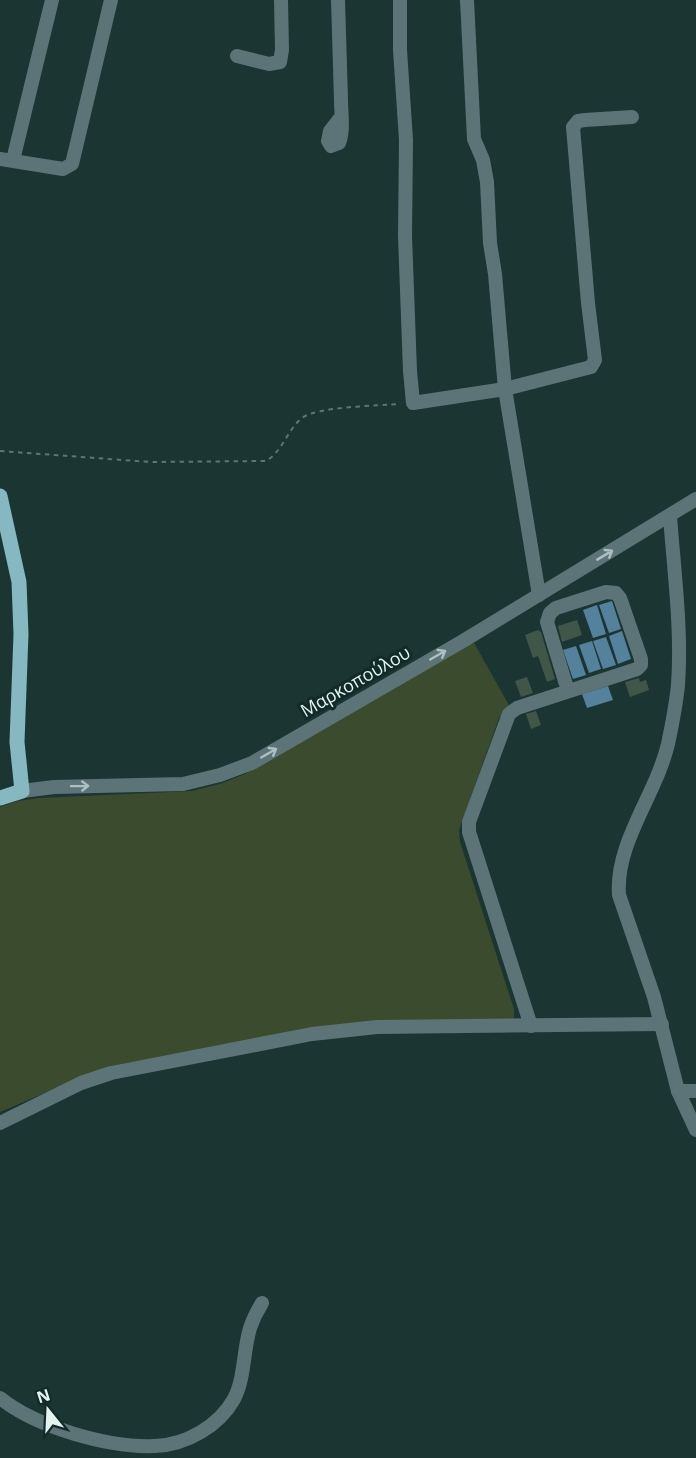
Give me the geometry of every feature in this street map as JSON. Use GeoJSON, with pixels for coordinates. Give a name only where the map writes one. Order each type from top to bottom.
{"type":"FeatureCollection","features":[{"type":"Feature","properties":{"kind":"main road"},"geometry":{"type":"LineString","coordinates":[[0,496],[19,582],[21,634],[17,742],[22,790]]}},
{"type":"Feature","properties":{"kind":"main road","name":"Μαρκοπούλου"},"geometry":{"type":"LineString","coordinates":[[0,798],[22,790]]}},
{"type":"Feature","properties":{"kind":"street"},"geometry":{"type":"LineString","coordinates":[[52,0],[6,160],[63,169],[72,164],[111,0]]}},
{"type":"Feature","properties":{"kind":"street"},"geometry":{"type":"LineString","coordinates":[[237,56],[269,64],[280,62],[282,50],[281,0]]}},
{"type":"Feature","properties":{"kind":"street"},"geometry":{"type":"LineString","coordinates":[[338,0],[341,117]]}},
{"type":"Feature","properties":{"kind":"street"},"geometry":{"type":"LineString","coordinates":[[400,0],[400,50],[406,140],[405,236],[413,403],[505,389],[591,367],[595,360],[573,127],[578,121],[632,117]]}},
{"type":"Feature","properties":{"kind":"street"},"geometry":{"type":"LineString","coordinates":[[467,0],[474,139],[483,160],[487,182],[490,243],[495,274],[505,389],[539,595]]}},
{"type":"Feature","properties":{"kind":"street","name":"Μαρκοπούλου"},"geometry":{"type":"LineString","coordinates":[[22,790],[54,787],[183,784],[220,775],[252,763],[539,595],[696,499]]}},
{"type":"Feature","properties":{"kind":"street"},"geometry":{"type":"LineString","coordinates":[[670,516],[678,626],[678,686],[667,746],[655,785],[625,849],[617,878],[619,895],[662,1024],[678,1091],[696,1130]]}},
{"type":"Feature","properties":{"kind":"street"},"geometry":{"type":"LineString","coordinates":[[531,1026],[468,832],[469,822],[509,714],[518,708],[637,669],[641,665],[620,598],[616,593],[606,592],[556,608],[550,613],[547,622],[568,691]]}},
{"type":"Feature","properties":{"kind":"street"},"geometry":{"type":"LineString","coordinates":[[0,1123],[81,1083],[111,1073],[300,1036],[377,1027],[662,1024]]}},
{"type":"Feature","properties":{"kind":"street"},"geometry":{"type":"LineString","coordinates":[[678,1091],[696,1091]]}},
{"type":"Feature","properties":{"kind":"street"},"geometry":{"type":"LineString","coordinates":[[0,1398],[35,1420],[94,1439],[155,1446],[191,1437],[210,1426],[224,1414],[235,1398],[250,1328],[262,1303]]}},
{"type":"Feature","properties":{"kind":"path"},"geometry":{"type":"LineString","coordinates":[[0,451],[150,462],[266,461],[274,456],[303,417],[324,411],[413,403]]}},
{"type":"Feature","properties":{"kind":"green space"},"geometry":{"type":"Polygon","coordinates":[[[473,641],[510,707],[499,718],[459,830],[460,842],[514,1009],[514,1018],[507,1021],[266,1037],[106,1067],[0,1112],[0,807],[39,798],[192,791],[223,783],[245,774],[473,641]]]}},
{"type":"Feature","properties":{"kind":"water"},"geometry":{"type":"Polygon","coordinates":[[[612,601],[621,629],[609,633],[599,605],[612,601]]]}},
{"type":"Feature","properties":{"kind":"water"},"geometry":{"type":"Polygon","coordinates":[[[597,605],[606,634],[593,638],[583,610],[597,605]]]}},
{"type":"Feature","properties":{"kind":"water"},"geometry":{"type":"Polygon","coordinates":[[[622,631],[631,659],[618,664],[609,636],[622,631]]]}},
{"type":"Feature","properties":{"kind":"water"},"geometry":{"type":"Polygon","coordinates":[[[606,637],[616,665],[603,669],[593,641],[606,637]]]}},
{"type":"Feature","properties":{"kind":"water"},"geometry":{"type":"Polygon","coordinates":[[[592,641],[601,669],[589,673],[579,645],[592,641]]]}},
{"type":"Feature","properties":{"kind":"water"},"geometry":{"type":"Polygon","coordinates":[[[576,646],[586,675],[573,679],[563,650],[576,646]]]}},
{"type":"Feature","properties":{"kind":"water"},"geometry":{"type":"Polygon","coordinates":[[[608,686],[613,700],[587,708],[582,694],[608,686]]]}},
{"type":"Feature","properties":{"kind":"building"},"geometry":{"type":"Polygon","coordinates":[[[577,620],[582,635],[562,642],[558,626],[577,620]]]}},
{"type":"Feature","properties":{"kind":"building"},"geometry":{"type":"Polygon","coordinates":[[[538,630],[541,632],[555,679],[547,682],[538,656],[533,658],[525,635],[538,630]]]}},
{"type":"Feature","properties":{"kind":"building"},"geometry":{"type":"Polygon","coordinates":[[[527,677],[533,693],[521,697],[515,681],[527,677]]]}},
{"type":"Feature","properties":{"kind":"building"},"geometry":{"type":"Polygon","coordinates":[[[639,678],[640,682],[646,680],[649,690],[630,697],[625,682],[639,678]]]}},
{"type":"Feature","properties":{"kind":"building"},"geometry":{"type":"Polygon","coordinates":[[[536,711],[541,725],[531,729],[526,714],[536,711]]]}}]}
